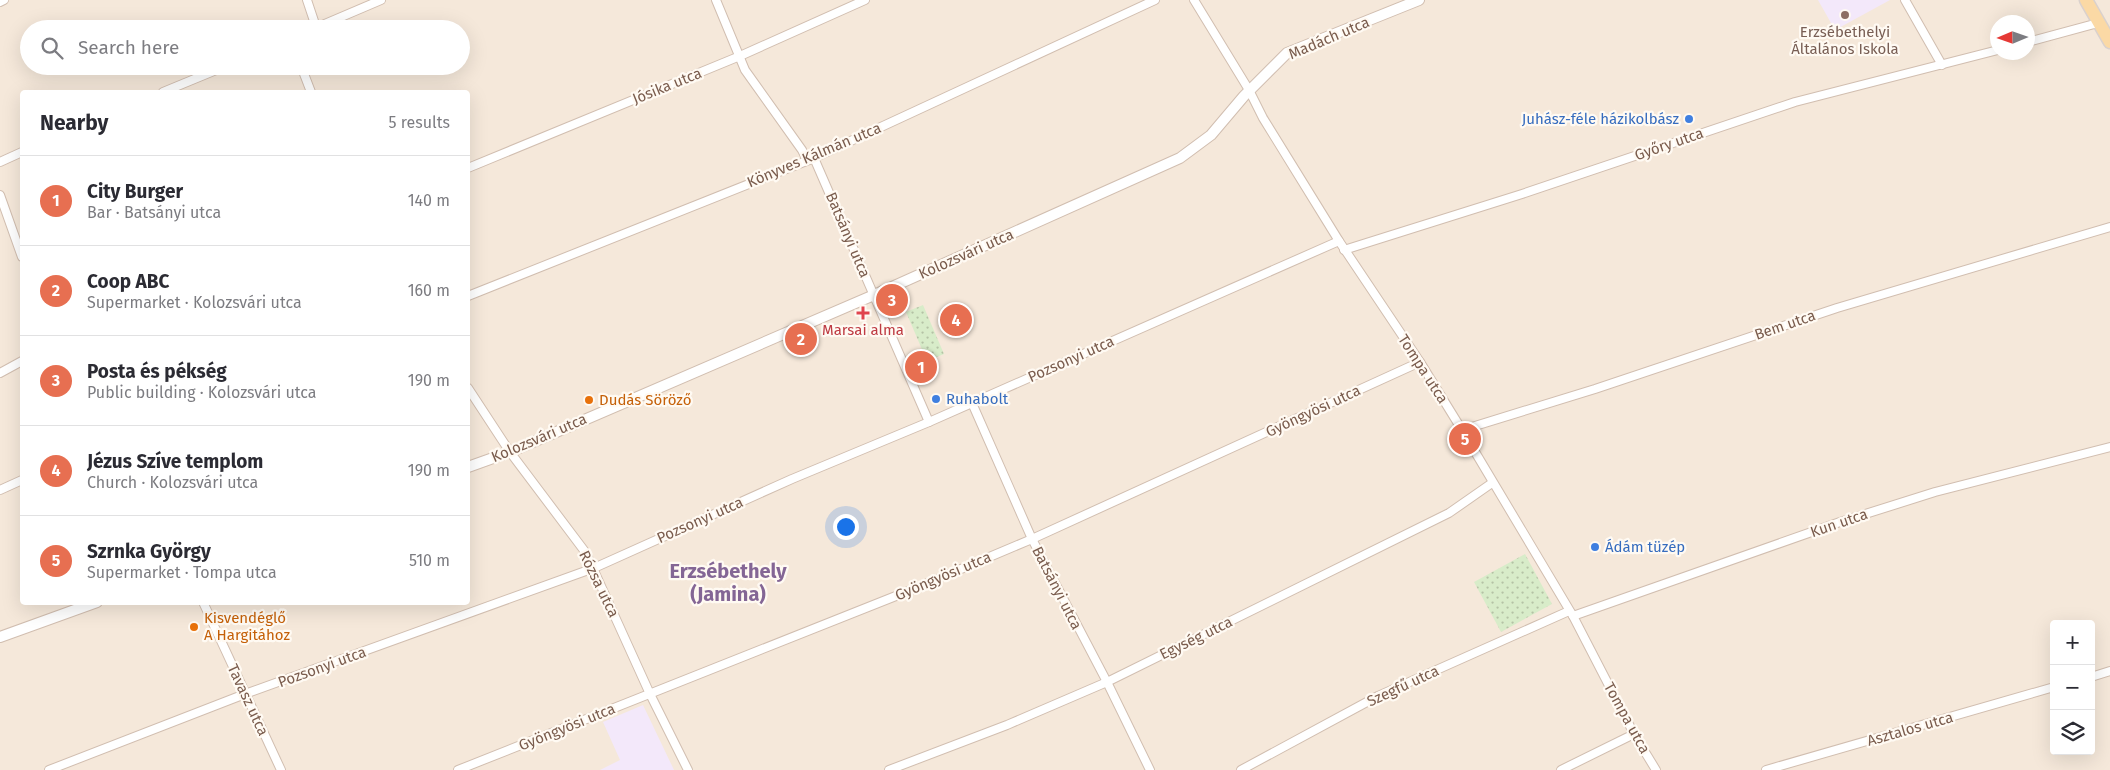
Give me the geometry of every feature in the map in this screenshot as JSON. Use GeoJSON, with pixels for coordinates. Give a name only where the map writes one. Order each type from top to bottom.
{"type":"FeatureCollection","features":[{"type":"Feature","properties":{"kind":"main road"},"geometry":{"type":"LineString","coordinates":[[2086,0],[2110,42]]}},
{"type":"Feature","properties":{"kind":"street"},"geometry":{"type":"LineString","coordinates":[[0,2],[4,0]]}},
{"type":"Feature","properties":{"kind":"street"},"geometry":{"type":"LineString","coordinates":[[307,0],[313,20]]}},
{"type":"Feature","properties":{"kind":"street"},"geometry":{"type":"LineString","coordinates":[[334,20],[381,0]]}},
{"type":"Feature","properties":{"kind":"street","name":"Batsányi utca"},"geometry":{"type":"LineString","coordinates":[[716,0],[745,70],[802,150],[811,159],[874,294],[929,422]]}},
{"type":"Feature","properties":{"kind":"street","name":"Jósika utca"},"geometry":{"type":"LineString","coordinates":[[470,167],[740,56],[865,0]]}},
{"type":"Feature","properties":{"kind":"street","name":"Könyves Kálmán utca"},"geometry":{"type":"LineString","coordinates":[[470,295],[811,159],[1155,0]]}},
{"type":"Feature","properties":{"kind":"street","name":"Tompa utca"},"geometry":{"type":"LineString","coordinates":[[1194,0],[1249,90],[1263,118],[1344,250],[1420,362],[1462,430],[1571,614],[1634,734],[1656,770]]}},
{"type":"Feature","properties":{"kind":"street","name":"Madách utca"},"geometry":{"type":"LineString","coordinates":[[1249,90],[1288,53],[1419,0]]}},
{"type":"Feature","properties":{"kind":"street"},"geometry":{"type":"LineString","coordinates":[[1905,0],[1942,65]]}},
{"type":"Feature","properties":{"kind":"street"},"geometry":{"type":"LineString","coordinates":[[2035,40],[2098,22]]}},
{"type":"Feature","properties":{"kind":"street","name":"Győry utca"},"geometry":{"type":"LineString","coordinates":[[1344,250],[1522,194],[1795,102],[1990,52]]}},
{"type":"Feature","properties":{"kind":"street"},"geometry":{"type":"LineString","coordinates":[[168,90],[204,75]]}},
{"type":"Feature","properties":{"kind":"street"},"geometry":{"type":"LineString","coordinates":[[304,75],[310,90]]}},
{"type":"Feature","properties":{"kind":"street","name":"Kolozsvári utca"},"geometry":{"type":"LineString","coordinates":[[470,466],[510,452],[874,294],[1180,158],[1212,135],[1249,90]]}},
{"type":"Feature","properties":{"kind":"street"},"geometry":{"type":"LineString","coordinates":[[0,162],[20,153]]}},
{"type":"Feature","properties":{"kind":"street"},"geometry":{"type":"LineString","coordinates":[[0,195],[20,250]]}},
{"type":"Feature","properties":{"kind":"street","name":"Bem utca"},"geometry":{"type":"LineString","coordinates":[[1462,430],[1595,389],[1837,308],[2110,227]]}},
{"type":"Feature","properties":{"kind":"street","name":"Pozsonyi utca"},"geometry":{"type":"LineString","coordinates":[[48,770],[245,694],[594,568],[792,479],[929,422],[1339,241]]}},
{"type":"Feature","properties":{"kind":"street"},"geometry":{"type":"LineString","coordinates":[[0,372],[20,362]]}},
{"type":"Feature","properties":{"kind":"street","name":"Gyöngyösi utca"},"geometry":{"type":"LineString","coordinates":[[458,770],[916,588],[1032,539],[1420,362]]}},
{"type":"Feature","properties":{"kind":"street","name":"Rózsa utca"},"geometry":{"type":"LineString","coordinates":[[470,391],[510,452],[586,553],[650,694],[688,770]]}},
{"type":"Feature","properties":{"kind":"street","name":"Batsányi utca"},"geometry":{"type":"LineString","coordinates":[[972,402],[1032,539],[1150,770]]}},
{"type":"Feature","properties":{"kind":"street","name":"Kun utca"},"geometry":{"type":"LineString","coordinates":[[1571,614],[1927,494],[2110,447]]}},
{"type":"Feature","properties":{"kind":"street"},"geometry":{"type":"LineString","coordinates":[[0,490],[20,481]]}},
{"type":"Feature","properties":{"kind":"street","name":"Egység utca"},"geometry":{"type":"LineString","coordinates":[[889,770],[1008,725],[1106,682],[1449,513],[1492,483]]}},
{"type":"Feature","properties":{"kind":"street"},"geometry":{"type":"LineString","coordinates":[[0,638],[89,605]]}},
{"type":"Feature","properties":{"kind":"street","name":"Tavasz utca"},"geometry":{"type":"LineString","coordinates":[[204,605],[281,770]]}},
{"type":"Feature","properties":{"kind":"street","name":"Szegfű utca"},"geometry":{"type":"LineString","coordinates":[[1241,770],[1378,696],[1571,614]]}},
{"type":"Feature","properties":{"kind":"street"},"geometry":{"type":"LineString","coordinates":[[2095,676],[2110,671]]}},
{"type":"Feature","properties":{"kind":"street","name":"Asztalos utca"},"geometry":{"type":"LineString","coordinates":[[1766,770],[2050,689]]}},
{"type":"Feature","properties":{"kind":"street"},"geometry":{"type":"LineString","coordinates":[[1562,770],[1634,734]]}},
{"type":"Feature","properties":{"kind":"shaded area"},"geometry":{"type":"Polygon","coordinates":[[[0,0],[2110,0],[2110,770],[0,770],[0,0]]]}},
{"type":"Feature","properties":{"kind":"shaded area","name":"Erzsébethelyi Általános Iskola"},"geometry":{"type":"Polygon","coordinates":[[[1818,0],[1890,0],[1835,30],[1818,0]]]}},
{"type":"Feature","properties":{"kind":"shaded area"},"geometry":{"type":"Polygon","coordinates":[[[643,705],[674,770],[600,770],[620,760],[603,722],[643,705]]]}},
{"type":"Feature","properties":{"kind":"green space"},"geometry":{"type":"Polygon","coordinates":[[[923,305],[944,354],[927,361],[906,312],[923,305]]]}},
{"type":"Feature","properties":{"kind":"green space"},"geometry":{"type":"Polygon","coordinates":[[[1525,554],[1552,604],[1501,632],[1474,582],[1525,554]]]}},
{"type":"Feature","properties":{"kind":"place","name":"Erzsébethelyi Általános Iskola"},"geometry":{"type":"Point","coordinates":[1845,15]}},
{"type":"Feature","properties":{"kind":"place","name":"Juhász-féle házikolbász"},"geometry":{"type":"Point","coordinates":[1689,119]}},
{"type":"Feature","properties":{"kind":"place","name":"Posta és pékség"},"geometry":{"type":"Point","coordinates":[892,300]}},
{"type":"Feature","properties":{"kind":"place","name":"Marsai alma"},"geometry":{"type":"Point","coordinates":[863,313]}},
{"type":"Feature","properties":{"kind":"place","name":"Jézus Szíve templom"},"geometry":{"type":"Point","coordinates":[956,320]}},
{"type":"Feature","properties":{"kind":"place","name":"Coop ABC"},"geometry":{"type":"Point","coordinates":[801,339]}},
{"type":"Feature","properties":{"kind":"place","name":"City Burger"},"geometry":{"type":"Point","coordinates":[921,367]}},
{"type":"Feature","properties":{"kind":"place","name":"Ruhabolt"},"geometry":{"type":"Point","coordinates":[936,399]}},
{"type":"Feature","properties":{"kind":"place","name":"Dudás Söröző"},"geometry":{"type":"Point","coordinates":[589,400]}},
{"type":"Feature","properties":{"kind":"place","name":"Szrnka György"},"geometry":{"type":"Point","coordinates":[1465,439]}},
{"type":"Feature","properties":{"kind":"place","name":"Ádám tüzép"},"geometry":{"type":"Point","coordinates":[1595,547]}},
{"type":"Feature","properties":{"kind":"place","name":"Kisvendéglő A Hargitához"},"geometry":{"type":"Point","coordinates":[194,627]}},
{"type":"Feature","properties":{"kind":"district","name":"Erzsébethely (Jamina)"},"geometry":{"type":"Point","coordinates":[728,582]}}]}
